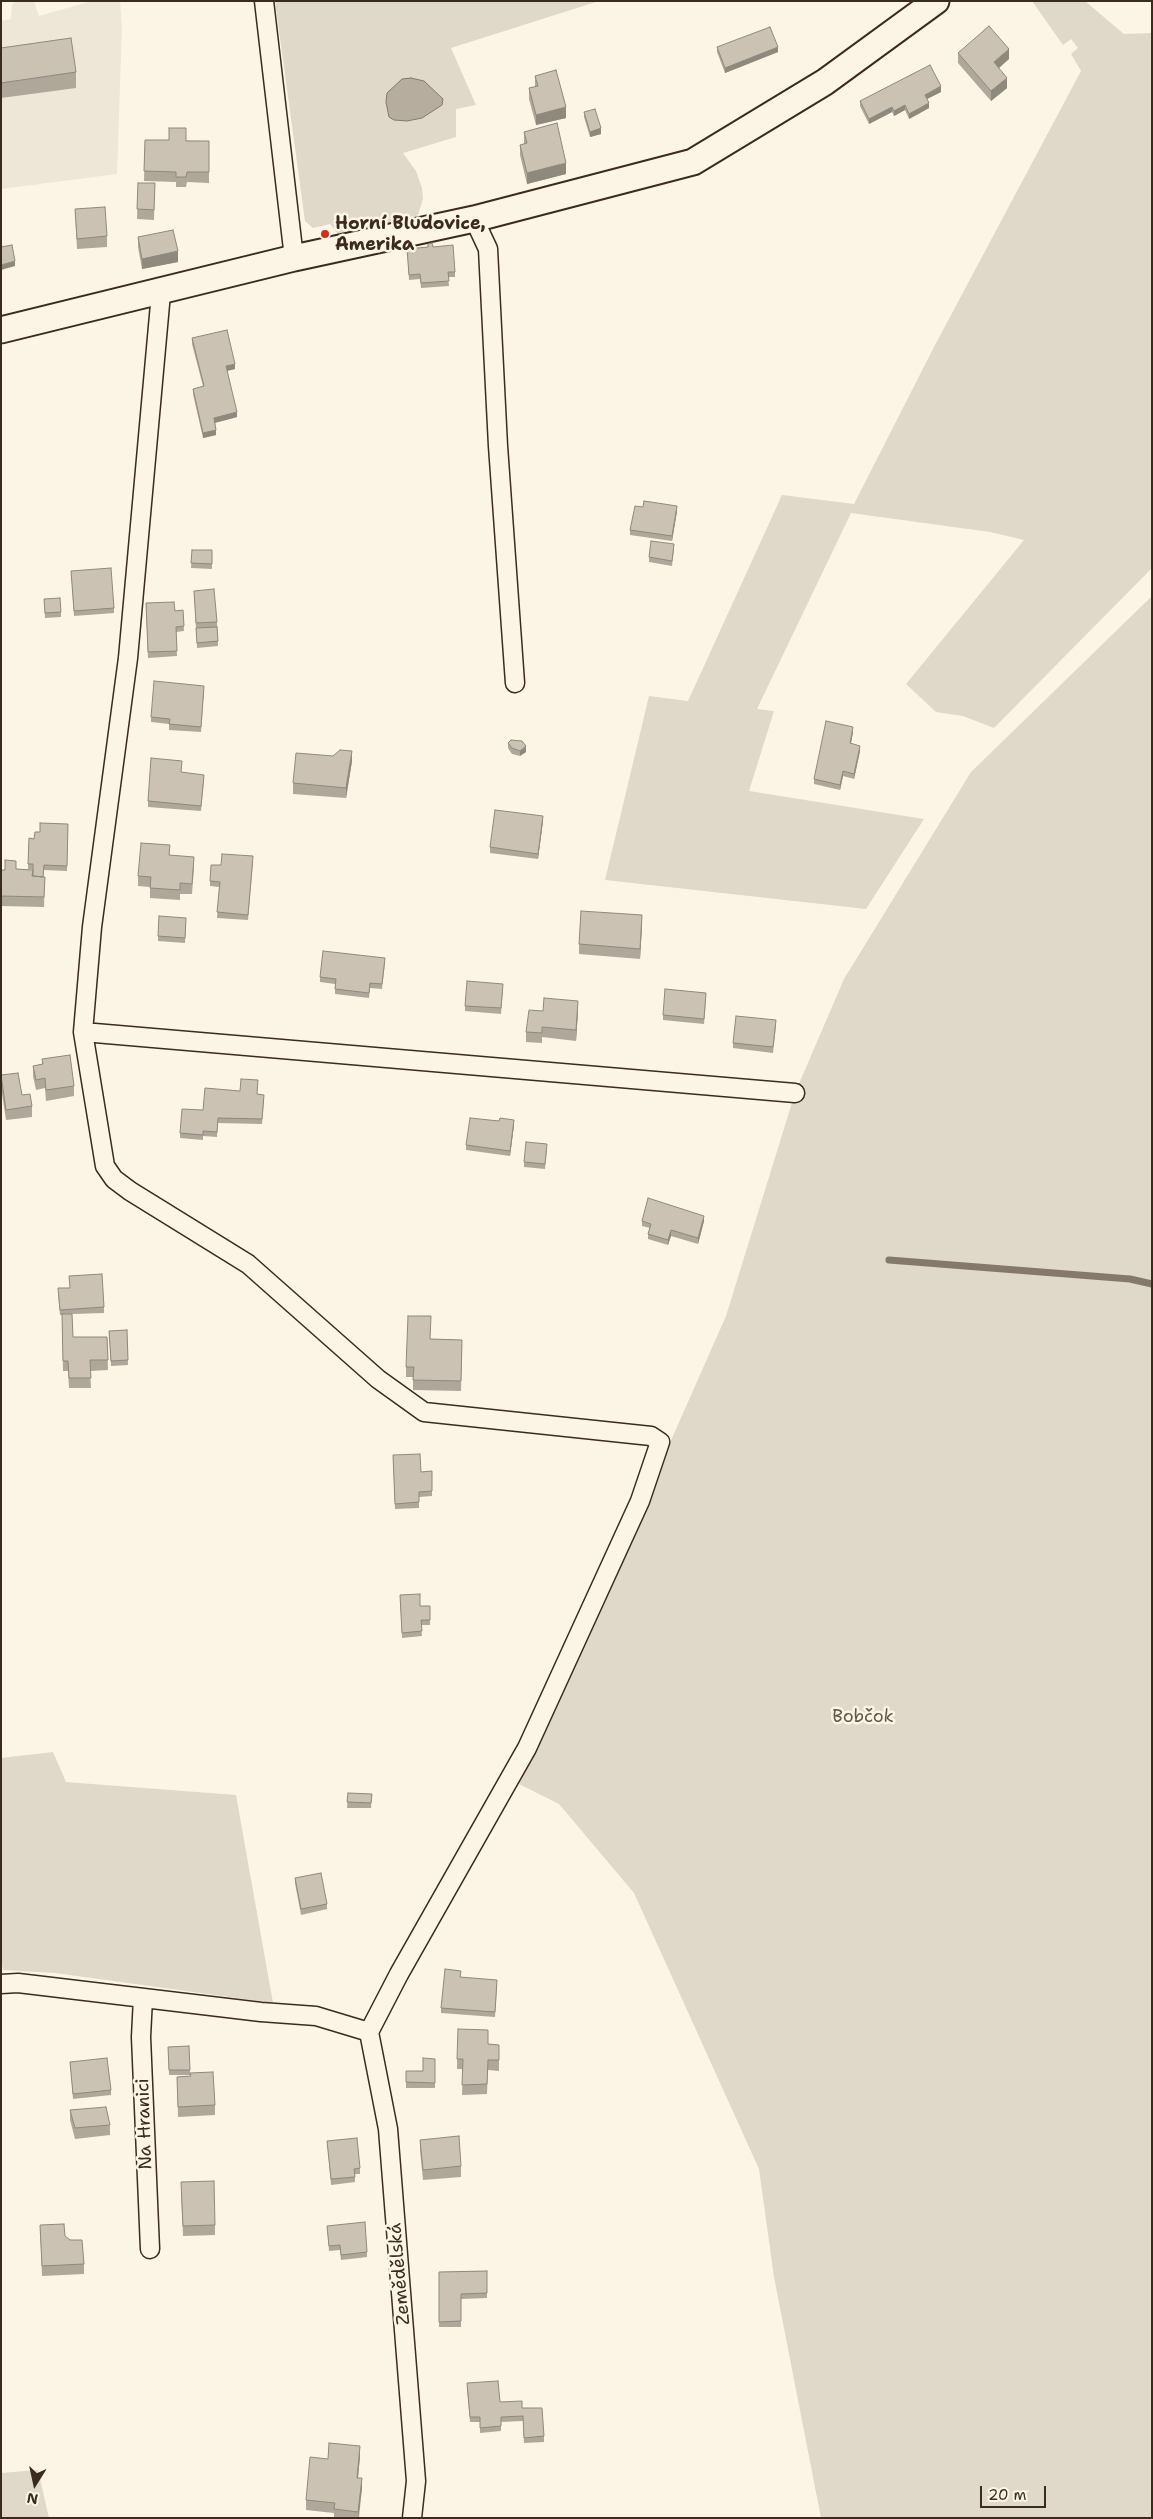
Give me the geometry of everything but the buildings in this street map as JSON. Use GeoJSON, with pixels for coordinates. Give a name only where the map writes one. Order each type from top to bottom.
{"type":"FeatureCollection","features":[{"type":"Feature","properties":{"kind":"street"},"geometry":{"type":"LineString","coordinates":[[264,1],[294,258]]}},
{"type":"Feature","properties":{"kind":"street"},"geometry":{"type":"LineString","coordinates":[[1,330],[161,293],[294,258],[474,219],[693,162],[825,82],[936,1]]}},
{"type":"Feature","properties":{"kind":"street"},"geometry":{"type":"LineString","coordinates":[[474,219],[488,249],[499,466],[515,683]]}},
{"type":"Feature","properties":{"kind":"street"},"geometry":{"type":"LineString","coordinates":[[1,1984],[18,1983],[262,2012],[316,2016],[369,2032],[399,1974],[527,1748],[640,1501],[660,1442],[651,1436],[424,1412],[378,1379],[248,1264],[114,1180],[105,1166],[83,1032],[92,927],[128,658],[161,293]]}},
{"type":"Feature","properties":{"kind":"street"},"geometry":{"type":"LineString","coordinates":[[83,1032],[795,1093]]}},
{"type":"Feature","properties":{"kind":"street","name":"Na Hranici"},"geometry":{"type":"LineString","coordinates":[[143,1998],[141,2037],[150,2250]]}},
{"type":"Feature","properties":{"kind":"street","name":"Zemědělská"},"geometry":{"type":"LineString","coordinates":[[369,2032],[389,2138],[416,2481],[412,2518]]}},
{"type":"Feature","properties":{"kind":"shaded area"},"geometry":{"type":"Polygon","coordinates":[[[18,1],[34,2],[39,16],[92,1],[120,1],[122,28],[117,174],[1,189],[1,21],[11,19],[12,4],[18,1]]]}},
{"type":"Feature","properties":{"kind":"shaded area"},"geometry":{"type":"Polygon","coordinates":[[[411,78],[424,81],[443,99],[442,105],[422,118],[407,121],[394,120],[389,117],[386,102],[387,93],[402,79],[411,78]]]}},
{"type":"Feature","properties":{"kind":"green space"},"geometry":{"type":"Polygon","coordinates":[[[275,1],[599,1],[451,48],[476,105],[456,109],[456,137],[403,153],[416,171],[422,188],[423,199],[418,215],[411,220],[338,234],[330,224],[313,228],[305,221],[275,1]]]}},
{"type":"Feature","properties":{"kind":"green space"},"geometry":{"type":"Polygon","coordinates":[[[1032,1],[1085,1],[1124,34],[1152,33],[1152,568],[994,728],[963,716],[936,712],[906,684],[1024,540],[990,532],[851,513],[757,709],[774,711],[749,791],[924,819],[866,909],[605,880],[649,696],[688,701],[782,495],[854,504],[934,347],[1081,71],[1071,54],[1078,48],[1071,39],[1063,45],[1032,1]]]}},
{"type":"Feature","properties":{"kind":"green space","name":"Bobčok"},"geometry":{"type":"Polygon","coordinates":[[[1152,596],[1152,2518],[821,2518],[774,2277],[759,2169],[634,1893],[559,1804],[519,1784],[726,1316],[795,1093],[844,979],[971,772],[1152,596]]]}},
{"type":"Feature","properties":{"kind":"green space"},"geometry":{"type":"Polygon","coordinates":[[[53,1752],[66,1782],[236,1795],[273,2003],[55,1973],[3,1970],[1,1960],[1,1758],[53,1752]]]}},
{"type":"Feature","properties":{"kind":"green space"},"geometry":{"type":"Polygon","coordinates":[[[38,2470],[49,2518],[1,2518],[1,2473],[38,2470]]]}},
{"type":"Feature","properties":{"kind":"waterway"},"geometry":{"type":"LineString","coordinates":[[889,1260],[1130,1279],[1152,1284]]}},
{"type":"Feature","properties":{"kind":"place","name":"Horní Bludovice, Amerika"},"geometry":{"type":"Point","coordinates":[325,234]}}]}
